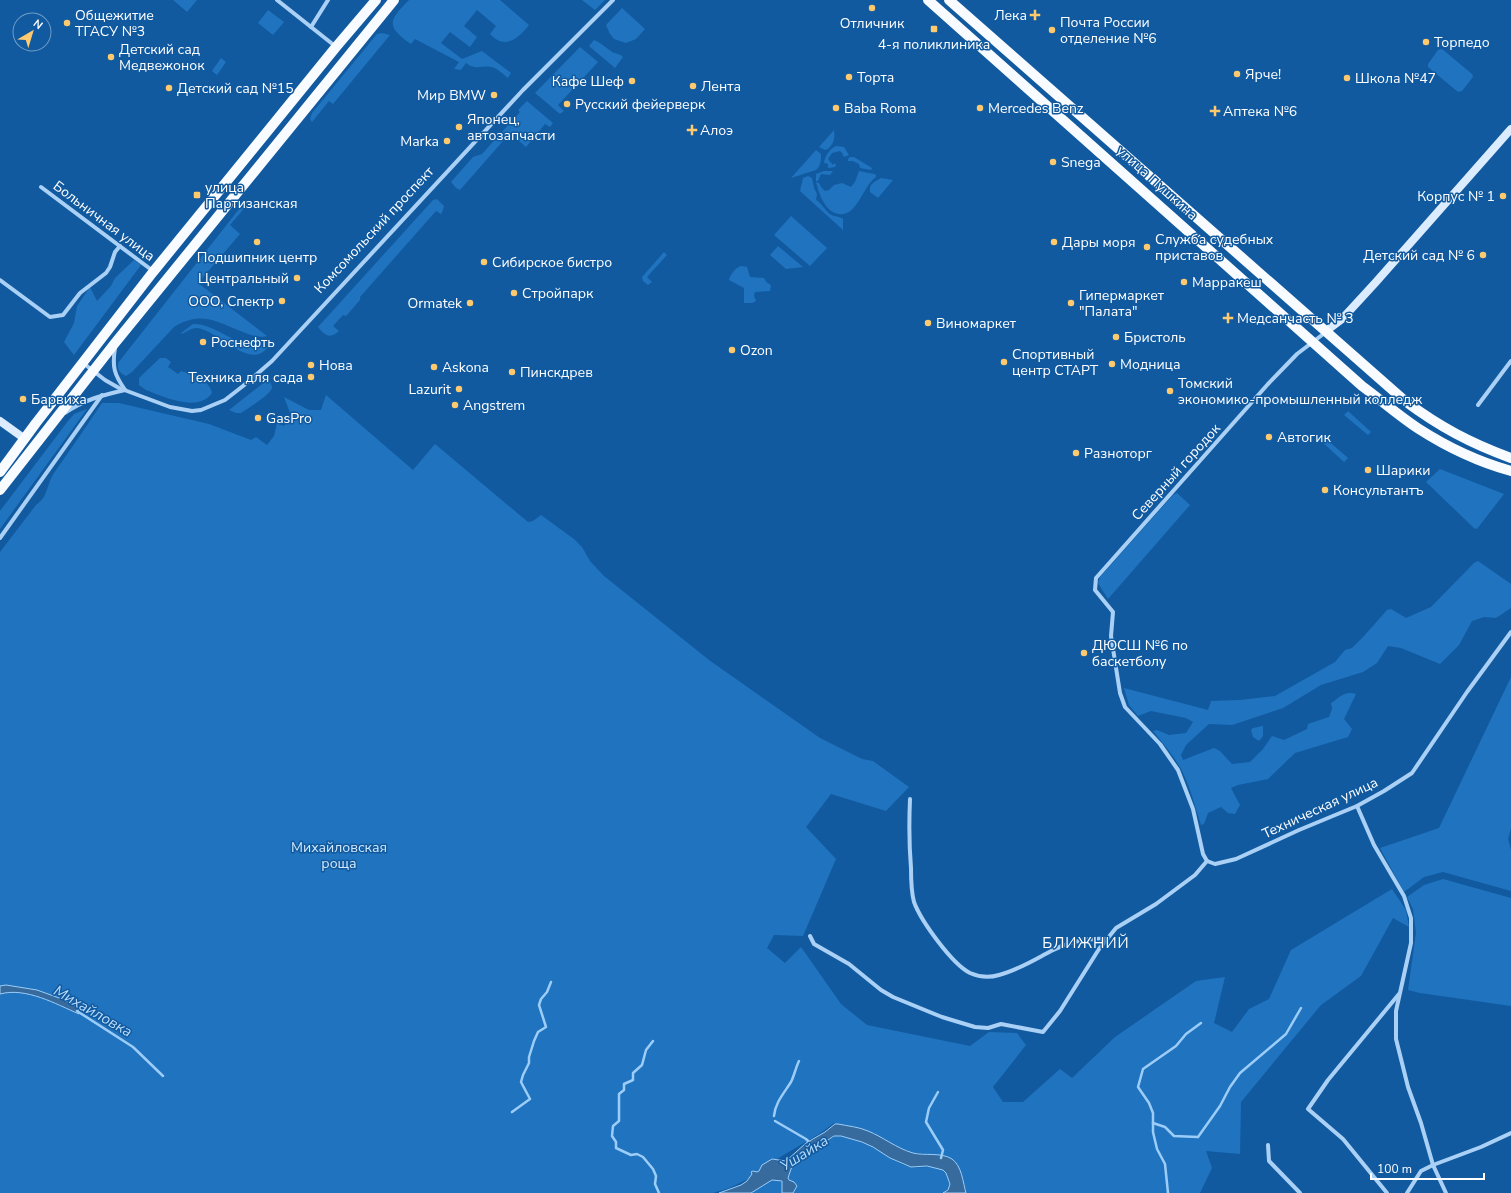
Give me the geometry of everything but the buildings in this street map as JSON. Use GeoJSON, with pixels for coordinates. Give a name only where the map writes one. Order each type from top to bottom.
{"type":"FeatureCollection","features":[{"type":"Feature","properties":{"kind":"main road"},"geometry":{"type":"LineString","coordinates":[[336,46],[366,0]]}},
{"type":"Feature","properties":{"kind":"main road"},"geometry":{"type":"LineString","coordinates":[[0,472],[154,272],[336,46],[376,0]]}},
{"type":"Feature","properties":{"kind":"main road","name":"улица Пушкина"},"geometry":{"type":"LineString","coordinates":[[928,0],[1362,386],[1419,429],[1454,448],[1492,465],[1511,471]]}},
{"type":"Feature","properties":{"kind":"main road","name":"улица Пушкина"},"geometry":{"type":"LineString","coordinates":[[949,0],[1405,401],[1427,417],[1460,437],[1511,458]]}},
{"type":"Feature","properties":{"kind":"main road"},"geometry":{"type":"LineString","coordinates":[[0,490],[115,343],[393,1]]}},
{"type":"Feature","properties":{"kind":"main road"},"geometry":{"type":"LineString","coordinates":[[25,439],[35,446]]}},
{"type":"Feature","properties":{"kind":"street"},"geometry":{"type":"LineString","coordinates":[[277,0],[336,46]]}},
{"type":"Feature","properties":{"kind":"street"},"geometry":{"type":"LineString","coordinates":[[311,27],[328,0]]}},
{"type":"Feature","properties":{"kind":"street","name":"Комсомольский проспект"},"geometry":{"type":"LineString","coordinates":[[83,363],[112,385],[170,407],[192,411],[201,410],[216,405],[243,386],[272,361],[523,90],[614,0]]}},
{"type":"Feature","properties":{"kind":"street"},"geometry":{"type":"LineString","coordinates":[[1326,331],[1342,319],[1376,282],[1511,129]]}},
{"type":"Feature","properties":{"kind":"street","name":"Больничная улица"},"geometry":{"type":"LineString","coordinates":[[41,187],[154,272]]}},
{"type":"Feature","properties":{"kind":"street"},"geometry":{"type":"LineString","coordinates":[[0,280],[50,316],[63,315],[80,293],[106,273],[110,267],[115,252],[120,246]]}},
{"type":"Feature","properties":{"kind":"street","name":"Северный городок"},"geometry":{"type":"LineString","coordinates":[[1207,861],[1203,854],[1191,803],[1178,770],[1160,744],[1125,707],[1120,693],[1111,636],[1113,612],[1095,590],[1096,578],[1268,384],[1297,354],[1326,331]]}},
{"type":"Feature","properties":{"kind":"street"},"geometry":{"type":"LineString","coordinates":[[56,419],[75,406],[102,395],[125,390],[113,369],[115,343]]}},
{"type":"Feature","properties":{"kind":"street"},"geometry":{"type":"LineString","coordinates":[[1478,405],[1511,361]]}},
{"type":"Feature","properties":{"kind":"street"},"geometry":{"type":"LineString","coordinates":[[0,538],[102,395]]}},
{"type":"Feature","properties":{"kind":"street"},"geometry":{"type":"LineString","coordinates":[[0,421],[25,439]]}},
{"type":"Feature","properties":{"kind":"street","name":"Техническая улица"},"geometry":{"type":"LineString","coordinates":[[1207,861],[1215,864],[1236,859],[1299,830],[1357,806],[1412,773],[1467,692],[1511,632]]}},
{"type":"Feature","properties":{"kind":"street"},"geometry":{"type":"LineString","coordinates":[[910,798],[909,840],[914,902],[934,936],[959,966],[970,973],[986,978],[999,976],[1021,968],[1053,950],[1078,941],[1107,939]]}},
{"type":"Feature","properties":{"kind":"street"},"geometry":{"type":"LineString","coordinates":[[1357,806],[1374,845],[1404,896],[1411,918],[1411,942],[1395,1019],[1396,1038],[1408,1087],[1421,1124],[1432,1165],[1446,1193]]}},
{"type":"Feature","properties":{"kind":"street"},"geometry":{"type":"LineString","coordinates":[[810,936],[814,944],[849,964],[893,997],[942,1017],[975,1027],[988,1028],[1001,1024],[1044,1032],[1060,1012],[1099,949],[1116,928],[1156,904],[1195,875],[1207,861]]}},
{"type":"Feature","properties":{"kind":"street"},"geometry":{"type":"LineString","coordinates":[[1387,1193],[1343,1139],[1308,1109],[1328,1080],[1400,992]]}},
{"type":"Feature","properties":{"kind":"street"},"geometry":{"type":"LineString","coordinates":[[1407,1193],[1421,1171],[1432,1165],[1481,1147],[1511,1133]]}},
{"type":"Feature","properties":{"kind":"street"},"geometry":{"type":"LineString","coordinates":[[1268,1145],[1269,1161],[1300,1193]]}},
{"type":"Feature","properties":{"kind":"green space"},"geometry":{"type":"Polygon","coordinates":[[[173,0],[197,0],[187,12],[173,0]]]}},
{"type":"Feature","properties":{"kind":"green space"},"geometry":{"type":"Polygon","coordinates":[[[409,0],[500,0],[529,25],[516,38],[506,42],[496,39],[490,34],[496,26],[477,10],[464,26],[477,37],[470,47],[450,32],[441,43],[462,59],[482,51],[511,73],[508,78],[498,70],[491,67],[473,67],[466,63],[461,70],[454,69],[459,62],[415,39],[411,44],[403,38],[394,28],[393,23],[397,13],[409,0]]]}},
{"type":"Feature","properties":{"kind":"green space"},"geometry":{"type":"Polygon","coordinates":[[[582,0],[605,0],[595,10],[582,0]]]}},
{"type":"Feature","properties":{"kind":"green space"},"geometry":{"type":"Polygon","coordinates":[[[622,8],[645,29],[636,39],[626,43],[614,39],[606,25],[622,8]]]}},
{"type":"Feature","properties":{"kind":"green space"},"geometry":{"type":"Polygon","coordinates":[[[268,10],[284,22],[273,35],[258,23],[268,10]]]}},
{"type":"Feature","properties":{"kind":"green space"},"geometry":{"type":"Polygon","coordinates":[[[382,33],[390,35],[333,104],[329,101],[312,122],[310,119],[312,113],[377,34],[382,33]]]}},
{"type":"Feature","properties":{"kind":"green space"},"geometry":{"type":"Polygon","coordinates":[[[594,40],[623,57],[615,68],[589,46],[594,40]]]}},
{"type":"Feature","properties":{"kind":"green space"},"geometry":{"type":"Polygon","coordinates":[[[580,47],[598,62],[558,105],[564,111],[560,114],[535,93],[580,47]]]}},
{"type":"Feature","properties":{"kind":"green space"},"geometry":{"type":"Polygon","coordinates":[[[1442,49],[1472,74],[1473,77],[1462,91],[1458,92],[1428,67],[1428,64],[1438,50],[1442,49]]]}},
{"type":"Feature","properties":{"kind":"green space"},"geometry":{"type":"Polygon","coordinates":[[[221,58],[226,62],[217,75],[212,71],[221,58]]]}},
{"type":"Feature","properties":{"kind":"green space"},"geometry":{"type":"Polygon","coordinates":[[[527,101],[553,123],[550,127],[545,124],[526,147],[510,133],[460,190],[456,188],[451,182],[473,157],[482,154],[520,112],[518,110],[527,101]]]}},
{"type":"Feature","properties":{"kind":"green space"},"geometry":{"type":"Polygon","coordinates":[[[834,130],[834,140],[832,145],[825,150],[819,147],[834,130]]]}},
{"type":"Feature","properties":{"kind":"green space"},"geometry":{"type":"Polygon","coordinates":[[[836,146],[844,147],[849,155],[844,157],[840,151],[832,153],[828,159],[833,165],[835,163],[836,165],[835,167],[828,168],[828,164],[824,163],[825,157],[836,146]]]}},
{"type":"Feature","properties":{"kind":"green space"},"geometry":{"type":"Polygon","coordinates":[[[816,150],[821,154],[818,168],[791,178],[816,150]]]}},
{"type":"Feature","properties":{"kind":"green space"},"geometry":{"type":"Polygon","coordinates":[[[850,157],[854,157],[872,168],[871,170],[860,168],[859,164],[853,161],[848,161],[850,157]]]}},
{"type":"Feature","properties":{"kind":"green space"},"geometry":{"type":"Polygon","coordinates":[[[824,171],[833,171],[830,175],[821,174],[818,181],[816,181],[816,174],[824,171]]]}},
{"type":"Feature","properties":{"kind":"green space"},"geometry":{"type":"Polygon","coordinates":[[[859,171],[874,174],[876,177],[871,181],[849,212],[843,214],[831,211],[822,200],[816,182],[819,183],[825,191],[829,190],[834,185],[842,183],[851,187],[855,182],[859,171]]]}},
{"type":"Feature","properties":{"kind":"green space"},"geometry":{"type":"Polygon","coordinates":[[[808,176],[812,178],[817,194],[816,200],[830,214],[843,219],[843,230],[800,191],[803,178],[808,176]]]}},
{"type":"Feature","properties":{"kind":"green space"},"geometry":{"type":"Polygon","coordinates":[[[881,178],[893,180],[878,198],[870,192],[870,187],[881,178]]]}},
{"type":"Feature","properties":{"kind":"green space"},"geometry":{"type":"Polygon","coordinates":[[[436,199],[444,206],[441,214],[436,211],[360,297],[360,300],[346,316],[343,315],[333,326],[339,331],[330,336],[323,333],[318,327],[433,200],[436,199]]]}},
{"type":"Feature","properties":{"kind":"green space"},"geometry":{"type":"Polygon","coordinates":[[[243,204],[247,205],[230,225],[240,234],[198,283],[267,336],[260,337],[248,334],[212,320],[194,319],[174,327],[132,372],[126,376],[122,374],[119,371],[118,363],[243,204]]]}},
{"type":"Feature","properties":{"kind":"green space"},"geometry":{"type":"Polygon","coordinates":[[[791,216],[827,248],[810,266],[774,235],[791,216]]]}},
{"type":"Feature","properties":{"kind":"green space"},"geometry":{"type":"Polygon","coordinates":[[[778,246],[803,267],[786,269],[770,255],[778,246]]]}},
{"type":"Feature","properties":{"kind":"green space"},"geometry":{"type":"Polygon","coordinates":[[[664,252],[667,255],[647,277],[652,282],[648,285],[643,281],[642,277],[664,252]]]}},
{"type":"Feature","properties":{"kind":"green space"},"geometry":{"type":"Polygon","coordinates":[[[134,260],[141,265],[74,355],[64,342],[74,323],[77,306],[90,287],[97,301],[111,286],[115,278],[134,260]]]}},
{"type":"Feature","properties":{"kind":"green space"},"geometry":{"type":"Polygon","coordinates":[[[741,266],[747,267],[750,277],[764,278],[766,282],[771,285],[770,291],[755,292],[754,296],[756,301],[752,303],[744,303],[744,288],[729,280],[737,268],[741,266]]]}},
{"type":"Feature","properties":{"kind":"green space"},"geometry":{"type":"Polygon","coordinates":[[[193,324],[199,324],[211,328],[244,343],[266,346],[267,348],[260,354],[251,355],[232,347],[213,334],[204,330],[194,328],[182,334],[181,333],[193,324]]]}},
{"type":"Feature","properties":{"kind":"green space"},"geometry":{"type":"Polygon","coordinates":[[[160,358],[166,358],[171,362],[168,367],[178,374],[181,371],[194,374],[201,378],[207,384],[212,393],[206,399],[190,403],[180,402],[146,390],[139,385],[139,378],[160,358]]]}},
{"type":"Feature","properties":{"kind":"green space"},"geometry":{"type":"Polygon","coordinates":[[[266,381],[270,382],[272,388],[263,398],[241,413],[236,413],[229,410],[266,381]]]}},
{"type":"Feature","properties":{"kind":"green space","name":"Михайловская роща"},"geometry":{"type":"Polygon","coordinates":[[[326,395],[413,470],[435,444],[528,522],[533,521],[541,515],[574,539],[582,547],[590,561],[604,576],[709,660],[820,738],[862,759],[873,761],[909,787],[886,811],[831,794],[806,827],[836,859],[803,936],[774,935],[767,948],[785,963],[801,947],[841,1004],[867,1025],[970,1046],[989,1032],[1017,1033],[1026,1045],[993,1087],[1003,1102],[1023,1102],[1060,1069],[1072,1078],[1115,1037],[1196,981],[1225,977],[1214,1023],[1232,1032],[1249,1009],[1269,999],[1291,950],[1392,889],[1406,910],[1409,927],[1393,918],[1361,976],[1321,1005],[1241,1102],[1240,1154],[1206,1151],[1212,1168],[1200,1193],[966,1193],[962,1177],[941,1155],[914,1153],[834,1123],[819,1134],[762,1168],[761,1173],[729,1188],[713,1193],[0,1193],[0,552],[43,498],[51,477],[102,403],[119,403],[209,424],[251,440],[256,437],[267,445],[274,436],[277,423],[284,426],[291,416],[284,397],[309,410],[321,410],[326,395]]]}},
{"type":"Feature","properties":{"kind":"green space"},"geometry":{"type":"Polygon","coordinates":[[[87,409],[0,529],[0,511],[68,421],[74,414],[87,409]]]}},
{"type":"Feature","properties":{"kind":"green space"},"geometry":{"type":"Polygon","coordinates":[[[1348,411],[1371,432],[1368,435],[1344,415],[1348,411]]]}},
{"type":"Feature","properties":{"kind":"green space"},"geometry":{"type":"Polygon","coordinates":[[[1324,437],[1348,458],[1344,462],[1321,441],[1324,437]]]}},
{"type":"Feature","properties":{"kind":"green space"},"geometry":{"type":"Polygon","coordinates":[[[1440,469],[1504,494],[1477,529],[1474,528],[1426,482],[1440,469]]]}},
{"type":"Feature","properties":{"kind":"green space"},"geometry":{"type":"Polygon","coordinates":[[[1177,493],[1190,505],[1108,599],[1098,583],[1100,577],[1173,495],[1177,493]]]}},
{"type":"Feature","properties":{"kind":"green space"},"geometry":{"type":"Polygon","coordinates":[[[1478,561],[1511,584],[1511,608],[1496,618],[1484,617],[1472,621],[1459,645],[1440,664],[1401,648],[1388,646],[1377,663],[1363,672],[1321,685],[1283,708],[1232,725],[1209,724],[1186,745],[1181,755],[1183,760],[1214,748],[1220,751],[1232,764],[1250,762],[1263,749],[1272,736],[1284,740],[1307,729],[1308,724],[1329,717],[1332,709],[1331,703],[1345,694],[1356,694],[1344,719],[1352,729],[1348,737],[1295,753],[1268,779],[1238,785],[1231,788],[1240,805],[1235,814],[1228,813],[1221,807],[1208,813],[1204,824],[1201,825],[1190,789],[1181,769],[1153,731],[1157,730],[1169,735],[1186,733],[1193,722],[1186,718],[1151,711],[1138,716],[1129,705],[1124,688],[1208,710],[1211,701],[1240,700],[1275,696],[1335,662],[1345,650],[1352,648],[1364,636],[1387,610],[1391,609],[1406,618],[1431,607],[1474,563],[1478,561]]]}},
{"type":"Feature","properties":{"kind":"green space"},"geometry":{"type":"Polygon","coordinates":[[[1511,677],[1511,828],[1508,839],[1511,850],[1511,891],[1443,872],[1424,877],[1404,892],[1380,848],[1439,828],[1511,677]]]}},
{"type":"Feature","properties":{"kind":"green space"},"geometry":{"type":"Polygon","coordinates":[[[1263,726],[1263,736],[1259,741],[1253,737],[1251,730],[1253,728],[1263,726]]]}},
{"type":"Feature","properties":{"kind":"green space"},"geometry":{"type":"Polygon","coordinates":[[[1443,879],[1511,898],[1511,1006],[1408,990],[1416,933],[1413,909],[1407,897],[1424,885],[1443,879]]]}},
{"type":"Feature","properties":{"kind":"green space"},"geometry":{"type":"Polygon","coordinates":[[[835,1136],[849,1138],[864,1143],[906,1166],[931,1167],[940,1169],[946,1172],[950,1187],[943,1193],[793,1193],[795,1188],[788,1178],[791,1169],[794,1165],[835,1136]]]}},
{"type":"Feature","properties":{"kind":"green space"},"geometry":{"type":"Polygon","coordinates":[[[772,1180],[782,1180],[782,1193],[751,1193],[772,1180]]]}},
{"type":"Feature","properties":{"kind":"water"},"geometry":{"type":"Polygon","coordinates":[[[6,985],[37,990],[62,999],[78,1007],[79,1014],[51,1001],[30,995],[10,992],[0,994],[0,986],[6,985]]]}},
{"type":"Feature","properties":{"kind":"water","name":"Ушайка"},"geometry":{"type":"Polygon","coordinates":[[[835,1124],[874,1133],[913,1153],[938,1155],[952,1159],[960,1170],[966,1193],[943,1193],[948,1190],[950,1184],[946,1173],[943,1170],[927,1166],[911,1167],[890,1158],[862,1142],[841,1136],[834,1136],[794,1165],[791,1169],[788,1178],[797,1186],[793,1193],[782,1193],[782,1181],[772,1180],[751,1193],[719,1193],[741,1185],[747,1181],[752,1174],[751,1172],[759,1171],[762,1165],[772,1159],[786,1161],[806,1143],[825,1132],[835,1124]]]}},
{"type":"Feature","properties":{"kind":"waterway"},"geometry":{"type":"LineString","coordinates":[[512,1112],[530,1099],[521,1082],[529,1063],[529,1057],[538,1032],[546,1027],[539,1005],[551,982]]}},
{"type":"Feature","properties":{"kind":"waterway"},"geometry":{"type":"LineString","coordinates":[[1153,1123],[1165,1127],[1174,1136],[1198,1137],[1220,1106],[1230,1087],[1240,1073],[1286,1034],[1301,1008]]}},
{"type":"Feature","properties":{"kind":"waterway","name":"Михайловка"},"geometry":{"type":"LineString","coordinates":[[77,1011],[133,1047],[163,1076]]}},
{"type":"Feature","properties":{"kind":"waterway"},"geometry":{"type":"LineString","coordinates":[[1168,1193],[1165,1164],[1157,1149],[1153,1132],[1153,1113],[1149,1103],[1138,1087],[1143,1069],[1176,1046],[1186,1034],[1201,1023]]}},
{"type":"Feature","properties":{"kind":"waterway"},"geometry":{"type":"LineString","coordinates":[[653,1041],[646,1050],[642,1065],[633,1073],[633,1080],[624,1084],[624,1090],[619,1094],[619,1121],[613,1126],[612,1136],[616,1142],[616,1148],[631,1155],[637,1154],[643,1157],[653,1169],[656,1176],[655,1184],[659,1193]]}},
{"type":"Feature","properties":{"kind":"waterway"},"geometry":{"type":"LineString","coordinates":[[774,1116],[778,1102],[791,1082],[799,1061]]}},
{"type":"Feature","properties":{"kind":"waterway"},"geometry":{"type":"LineString","coordinates":[[938,1092],[929,1108],[926,1122],[943,1150],[941,1158]]}},
{"type":"Feature","properties":{"kind":"waterway","name":"Ушайка"},"geometry":{"type":"LineString","coordinates":[[775,1121],[806,1139],[810,1143]]}},
{"type":"Feature","properties":{"kind":"place","name":"Отличник"},"geometry":{"type":"Point","coordinates":[872,8]}},
{"type":"Feature","properties":{"kind":"place","name":"Лека"},"geometry":{"type":"Point","coordinates":[1035,15]}},
{"type":"Feature","properties":{"kind":"place","name":"Общежитие ТГАСУ №3"},"geometry":{"type":"Point","coordinates":[67,23]}},
{"type":"Feature","properties":{"kind":"place","name":"4-я поликлиника"},"geometry":{"type":"Point","coordinates":[934,29]}},
{"type":"Feature","properties":{"kind":"place","name":"Почта России отделение №6"},"geometry":{"type":"Point","coordinates":[1052,30]}},
{"type":"Feature","properties":{"kind":"place","name":"Торпедо"},"geometry":{"type":"Point","coordinates":[1426,42]}},
{"type":"Feature","properties":{"kind":"place","name":"Детский сад Медвежонок"},"geometry":{"type":"Point","coordinates":[111,57]}},
{"type":"Feature","properties":{"kind":"place","name":"Ярче!"},"geometry":{"type":"Point","coordinates":[1237,74]}},
{"type":"Feature","properties":{"kind":"place","name":"Торта"},"geometry":{"type":"Point","coordinates":[849,77]}},
{"type":"Feature","properties":{"kind":"place","name":"Школа №47"},"geometry":{"type":"Point","coordinates":[1347,78]}},
{"type":"Feature","properties":{"kind":"place","name":"Кафе Шеф"},"geometry":{"type":"Point","coordinates":[632,81]}},
{"type":"Feature","properties":{"kind":"place","name":"Лента"},"geometry":{"type":"Point","coordinates":[693,86]}},
{"type":"Feature","properties":{"kind":"place","name":"Детский сад №15"},"geometry":{"type":"Point","coordinates":[169,88]}},
{"type":"Feature","properties":{"kind":"place","name":"Мир BMW"},"geometry":{"type":"Point","coordinates":[494,95]}},
{"type":"Feature","properties":{"kind":"place","name":"Русский фейерверк"},"geometry":{"type":"Point","coordinates":[567,104]}},
{"type":"Feature","properties":{"kind":"place","name":"Baba Roma"},"geometry":{"type":"Point","coordinates":[836,108]}},
{"type":"Feature","properties":{"kind":"place","name":"Mercedes Benz"},"geometry":{"type":"Point","coordinates":[980,108]}},
{"type":"Feature","properties":{"kind":"place","name":"Аптека №6"},"geometry":{"type":"Point","coordinates":[1215,111]}},
{"type":"Feature","properties":{"kind":"place","name":"Японец, автозапчасти"},"geometry":{"type":"Point","coordinates":[459,127]}},
{"type":"Feature","properties":{"kind":"place","name":"Алоэ"},"geometry":{"type":"Point","coordinates":[692,130]}},
{"type":"Feature","properties":{"kind":"place","name":"Marka"},"geometry":{"type":"Point","coordinates":[447,141]}},
{"type":"Feature","properties":{"kind":"place","name":"Snega"},"geometry":{"type":"Point","coordinates":[1053,162]}},
{"type":"Feature","properties":{"kind":"place","name":"улица Партизанская"},"geometry":{"type":"Point","coordinates":[197,195]}},
{"type":"Feature","properties":{"kind":"place","name":"Корпус № 1"},"geometry":{"type":"Point","coordinates":[1503,196]}},
{"type":"Feature","properties":{"kind":"place","name":"Подшипник центр"},"geometry":{"type":"Point","coordinates":[257,242]}},
{"type":"Feature","properties":{"kind":"place","name":"Дары моря"},"geometry":{"type":"Point","coordinates":[1054,242]}},
{"type":"Feature","properties":{"kind":"place","name":"Служба судебных приставов"},"geometry":{"type":"Point","coordinates":[1147,247]}},
{"type":"Feature","properties":{"kind":"place","name":"Детский сад № 6"},"geometry":{"type":"Point","coordinates":[1483,255]}},
{"type":"Feature","properties":{"kind":"place","name":"Сибирское бистро"},"geometry":{"type":"Point","coordinates":[484,262]}},
{"type":"Feature","properties":{"kind":"place","name":"Центральный"},"geometry":{"type":"Point","coordinates":[297,278]}},
{"type":"Feature","properties":{"kind":"place","name":"Марракеш"},"geometry":{"type":"Point","coordinates":[1184,282]}},
{"type":"Feature","properties":{"kind":"place","name":"Стройпарк"},"geometry":{"type":"Point","coordinates":[514,293]}},
{"type":"Feature","properties":{"kind":"place","name":"ООО, Спектр"},"geometry":{"type":"Point","coordinates":[282,301]}},
{"type":"Feature","properties":{"kind":"place","name":"Ormatek"},"geometry":{"type":"Point","coordinates":[470,303]}},
{"type":"Feature","properties":{"kind":"place","name":"Гипермаркет \"Палата\""},"geometry":{"type":"Point","coordinates":[1071,303]}},
{"type":"Feature","properties":{"kind":"place","name":"Медсанчасть № 3"},"geometry":{"type":"Point","coordinates":[1228,318]}},
{"type":"Feature","properties":{"kind":"place","name":"Виномаркет"},"geometry":{"type":"Point","coordinates":[928,323]}},
{"type":"Feature","properties":{"kind":"place","name":"Бристоль"},"geometry":{"type":"Point","coordinates":[1116,337]}},
{"type":"Feature","properties":{"kind":"place","name":"Роснефть"},"geometry":{"type":"Point","coordinates":[203,342]}},
{"type":"Feature","properties":{"kind":"place","name":"Ozon"},"geometry":{"type":"Point","coordinates":[732,350]}},
{"type":"Feature","properties":{"kind":"place","name":"Спортивный центр СТАРТ"},"geometry":{"type":"Point","coordinates":[1004,362]}},
{"type":"Feature","properties":{"kind":"place","name":"Модница"},"geometry":{"type":"Point","coordinates":[1112,364]}},
{"type":"Feature","properties":{"kind":"place","name":"Нова"},"geometry":{"type":"Point","coordinates":[311,365]}},
{"type":"Feature","properties":{"kind":"place","name":"Askona"},"geometry":{"type":"Point","coordinates":[434,367]}},
{"type":"Feature","properties":{"kind":"place","name":"Пинскдрев"},"geometry":{"type":"Point","coordinates":[512,372]}},
{"type":"Feature","properties":{"kind":"place","name":"Техника для сада"},"geometry":{"type":"Point","coordinates":[311,377]}},
{"type":"Feature","properties":{"kind":"place","name":"Lazurit"},"geometry":{"type":"Point","coordinates":[459,389]}},
{"type":"Feature","properties":{"kind":"place","name":"Томский экономико-промышленный колледж"},"geometry":{"type":"Point","coordinates":[1170,391]}},
{"type":"Feature","properties":{"kind":"place","name":"Барвиха"},"geometry":{"type":"Point","coordinates":[23,399]}},
{"type":"Feature","properties":{"kind":"place","name":"Angstrem"},"geometry":{"type":"Point","coordinates":[455,405]}},
{"type":"Feature","properties":{"kind":"place","name":"GasPro"},"geometry":{"type":"Point","coordinates":[258,418]}},
{"type":"Feature","properties":{"kind":"place","name":"Автогик"},"geometry":{"type":"Point","coordinates":[1269,437]}},
{"type":"Feature","properties":{"kind":"place","name":"Разноторг"},"geometry":{"type":"Point","coordinates":[1076,453]}},
{"type":"Feature","properties":{"kind":"place","name":"Шарики"},"geometry":{"type":"Point","coordinates":[1368,470]}},
{"type":"Feature","properties":{"kind":"place","name":"Консультантъ"},"geometry":{"type":"Point","coordinates":[1325,490]}},
{"type":"Feature","properties":{"kind":"place","name":"ДЮСШ №6 по баскетболу"},"geometry":{"type":"Point","coordinates":[1084,653]}},
{"type":"Feature","properties":{"kind":"district","name":"БЛИЖНИЙ"},"geometry":{"type":"Point","coordinates":[1086,943]}}]}
